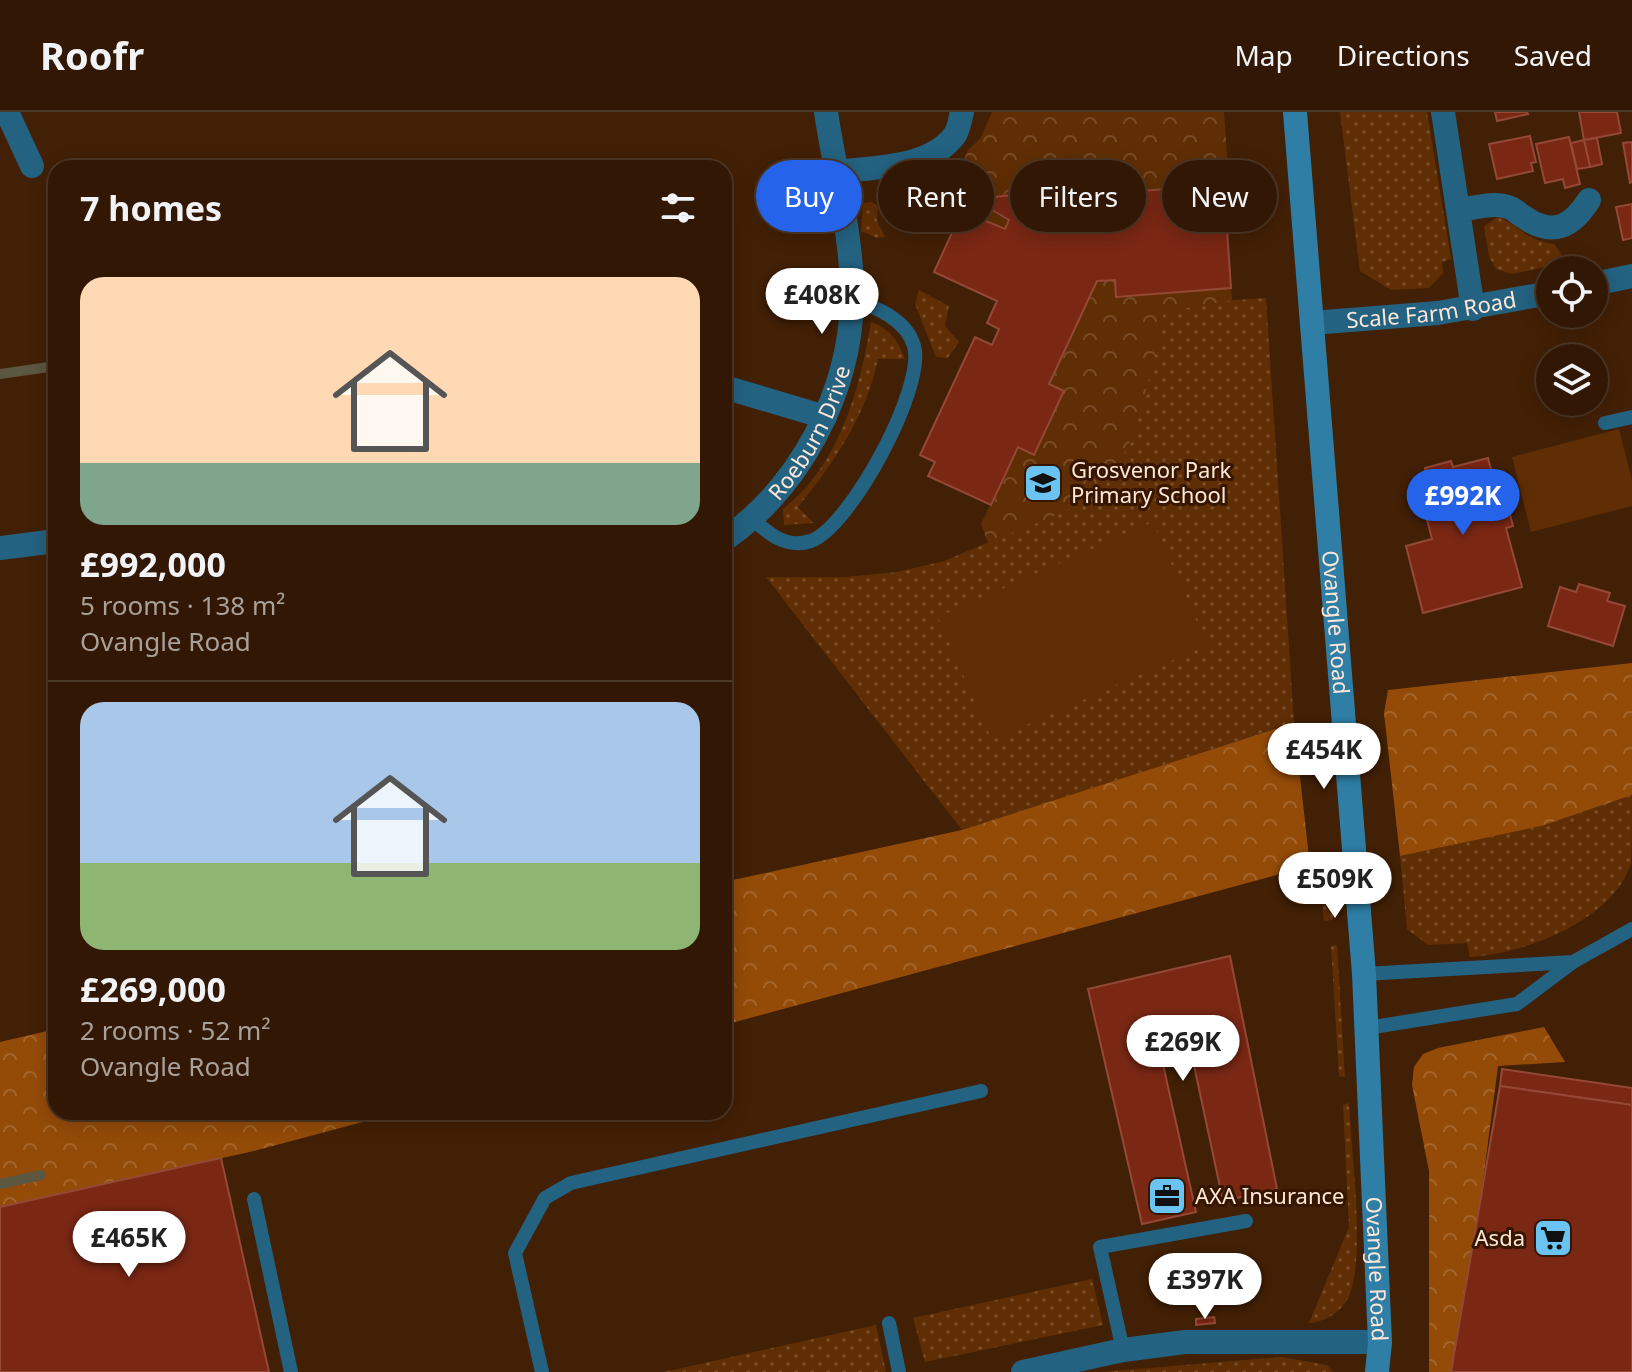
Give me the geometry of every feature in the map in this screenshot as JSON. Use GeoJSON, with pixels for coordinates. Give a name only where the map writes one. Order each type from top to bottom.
{"type":"FeatureCollection","features":[{"type":"Feature","properties":{"kind":"main road","name":"Ovangle Road"},"geometry":{"type":"LineString","coordinates":[[1295,112],[1364,974],[1380,1342],[1377,1372]]}},
{"type":"Feature","properties":{"kind":"street"},"geometry":{"type":"LineString","coordinates":[[7,112],[32,166]]}},
{"type":"Feature","properties":{"kind":"street","name":"Roeburn Drive"},"geometry":{"type":"LineString","coordinates":[[826,112],[833,160]]}},
{"type":"Feature","properties":{"kind":"street"},"geometry":{"type":"LineString","coordinates":[[862,169],[932,155],[955,135],[962,112]]}},
{"type":"Feature","properties":{"kind":"street"},"geometry":{"type":"LineString","coordinates":[[1443,112],[1473,309]]}},
{"type":"Feature","properties":{"kind":"street"},"geometry":{"type":"LineString","coordinates":[[1459,210],[1504,206],[1543,228],[1561,229],[1578,218],[1589,200]]}},
{"type":"Feature","properties":{"kind":"street","name":"Roeburn Drive"},"geometry":{"type":"LineString","coordinates":[[732,533],[792,476],[825,417],[842,367],[852,300],[843,232]]}},
{"type":"Feature","properties":{"kind":"street"},"geometry":{"type":"LineString","coordinates":[[1608,281],[1632,276]]}},
{"type":"Feature","properties":{"kind":"street","name":"Scale Farm Road"},"geometry":{"type":"LineString","coordinates":[[1312,323],[1473,309],[1536,296]]}},
{"type":"Feature","properties":{"kind":"street"},"geometry":{"type":"LineString","coordinates":[[732,389],[825,417]]}},
{"type":"Feature","properties":{"kind":"street"},"geometry":{"type":"LineString","coordinates":[[0,548],[48,542]]}},
{"type":"Feature","properties":{"kind":"street"},"geometry":{"type":"LineString","coordinates":[[1023,1372],[1123,1350],[1211,1341],[1380,1342]]}},
{"type":"Feature","properties":{"kind":"lane"},"geometry":{"type":"LineString","coordinates":[[751,518],[774,538],[793,543],[822,535],[857,492],[898,423],[911,387],[915,347],[903,327],[871,305],[852,300]]}},
{"type":"Feature","properties":{"kind":"lane"},"geometry":{"type":"LineString","coordinates":[[1605,423],[1632,417]]}},
{"type":"Feature","properties":{"kind":"lane"},"geometry":{"type":"LineString","coordinates":[[1367,1028],[1517,1004],[1573,962],[1632,929]]}},
{"type":"Feature","properties":{"kind":"lane"},"geometry":{"type":"LineString","coordinates":[[1364,974],[1573,962]]}},
{"type":"Feature","properties":{"kind":"lane"},"geometry":{"type":"LineString","coordinates":[[542,1372],[515,1253],[545,1198],[571,1183],[981,1091]]}},
{"type":"Feature","properties":{"kind":"lane"},"geometry":{"type":"LineString","coordinates":[[254,1199],[291,1372]]}},
{"type":"Feature","properties":{"kind":"lane"},"geometry":{"type":"LineString","coordinates":[[1123,1350],[1100,1247],[1246,1221]]}},
{"type":"Feature","properties":{"kind":"lane"},"geometry":{"type":"LineString","coordinates":[[889,1323],[899,1372]]}},
{"type":"Feature","properties":{"kind":"green space"},"geometry":{"type":"Polygon","coordinates":[[[992,112],[1224,112],[1227,160],[1162,160],[1162,189],[1146,190],[1146,160],[1010,160],[1010,195],[994,197],[994,160],[964,160],[968,150],[980,139],[992,112]]]}},
{"type":"Feature","properties":{"kind":"green space"},"geometry":{"type":"Polygon","coordinates":[[[1340,112],[1427,112],[1451,259],[1442,262],[1443,273],[1429,288],[1391,290],[1360,271],[1340,112]]]}},
{"type":"Feature","properties":{"kind":"green space"},"geometry":{"type":"Polygon","coordinates":[[[872,202],[878,207],[878,232],[882,232],[885,237],[877,238],[862,231],[863,203],[872,202]]]}},
{"type":"Feature","properties":{"kind":"green space"},"geometry":{"type":"Polygon","coordinates":[[[994,212],[1009,220],[1005,229],[994,224],[994,212]]]}},
{"type":"Feature","properties":{"kind":"green space"},"geometry":{"type":"Polygon","coordinates":[[[1498,217],[1529,236],[1554,244],[1562,256],[1536,256],[1536,269],[1512,274],[1496,269],[1489,257],[1484,226],[1498,217]]]}},
{"type":"Feature","properties":{"kind":"green space"},"geometry":{"type":"Polygon","coordinates":[[[1115,280],[1117,297],[1231,288],[1232,300],[1164,312],[1135,428],[1116,470],[1104,486],[1066,510],[988,543],[981,524],[1018,447],[1034,454],[1064,391],[1049,384],[1097,281],[1115,280]]]}},
{"type":"Feature","properties":{"kind":"green space"},"geometry":{"type":"Polygon","coordinates":[[[919,290],[949,306],[945,326],[959,342],[948,358],[936,357],[915,304],[919,290]]]}},
{"type":"Feature","properties":{"kind":"green space"},"geometry":{"type":"Polygon","coordinates":[[[1266,298],[1294,723],[962,830],[766,577],[845,577],[897,572],[944,561],[1058,513],[1103,487],[1150,363],[1164,312],[1217,301],[1266,298]]]}},
{"type":"Feature","properties":{"kind":"green space"},"geometry":{"type":"Polygon","coordinates":[[[871,322],[892,336],[905,359],[878,359],[866,400],[847,438],[798,507],[814,523],[784,525],[783,509],[819,471],[844,424],[860,373],[871,322]]]}},
{"type":"Feature","properties":{"kind":"green space"},"geometry":{"type":"Polygon","coordinates":[[[1619,429],[1632,480],[1632,506],[1531,532],[1512,457],[1619,429]]]}},
{"type":"Feature","properties":{"kind":"green space"},"geometry":{"type":"Polygon","coordinates":[[[1153,522],[1207,645],[992,740],[938,617],[1153,522]]]}},
{"type":"Feature","properties":{"kind":"green space"},"geometry":{"type":"Polygon","coordinates":[[[1632,663],[1632,795],[1541,826],[1400,856],[1384,713],[1388,690],[1632,663]]]}},
{"type":"Feature","properties":{"kind":"green space"},"geometry":{"type":"Polygon","coordinates":[[[1294,723],[1310,866],[732,1023],[732,880],[962,830],[1294,723]]]}},
{"type":"Feature","properties":{"kind":"green space"},"geometry":{"type":"Polygon","coordinates":[[[1632,795],[1631,864],[1621,884],[1586,918],[1540,941],[1516,949],[1470,957],[1467,943],[1428,945],[1407,929],[1400,856],[1540,826],[1632,795]]]}},
{"type":"Feature","properties":{"kind":"green space"},"geometry":{"type":"Polygon","coordinates":[[[1319,866],[1329,867],[1333,920],[1324,921],[1319,866]]]}},
{"type":"Feature","properties":{"kind":"green space"},"geometry":{"type":"Polygon","coordinates":[[[1337,945],[1345,1077],[1339,1076],[1331,946],[1337,945]]]}},
{"type":"Feature","properties":{"kind":"green space"},"geometry":{"type":"Polygon","coordinates":[[[1544,1027],[1565,1062],[1498,1066],[1458,1372],[1429,1372],[1429,1171],[1412,1085],[1414,1067],[1423,1054],[1438,1048],[1544,1027]]]}},
{"type":"Feature","properties":{"kind":"green space"},"geometry":{"type":"Polygon","coordinates":[[[48,1031],[48,1120],[370,1120],[254,1151],[0,1207],[0,1042],[48,1031]]]}},
{"type":"Feature","properties":{"kind":"green space"},"geometry":{"type":"Polygon","coordinates":[[[1349,1103],[1357,1230],[1354,1278],[1342,1307],[1327,1318],[1309,1323],[1349,1227],[1343,1105],[1349,1103]]]}},
{"type":"Feature","properties":{"kind":"green space"},"geometry":{"type":"Polygon","coordinates":[[[1092,1279],[1103,1325],[925,1362],[913,1318],[1092,1279]]]}},
{"type":"Feature","properties":{"kind":"green space"},"geometry":{"type":"Polygon","coordinates":[[[876,1325],[886,1372],[664,1372],[876,1325]]]}},
{"type":"Feature","properties":{"kind":"green space"},"geometry":{"type":"Polygon","coordinates":[[[1282,1357],[1327,1365],[1333,1372],[1100,1372],[1282,1357]]]}},
{"type":"Feature","properties":{"kind":"building"},"geometry":{"type":"Polygon","coordinates":[[[1495,112],[1527,112],[1528,114],[1497,121],[1495,112]]]}},
{"type":"Feature","properties":{"kind":"building"},"geometry":{"type":"Polygon","coordinates":[[[1579,112],[1617,112],[1621,133],[1584,140],[1579,112]]]}},
{"type":"Feature","properties":{"kind":"building"},"geometry":{"type":"Polygon","coordinates":[[[1530,136],[1536,162],[1531,163],[1533,171],[1497,179],[1489,144],[1530,136]]]}},
{"type":"Feature","properties":{"kind":"building"},"geometry":{"type":"Polygon","coordinates":[[[1569,137],[1580,184],[1565,188],[1563,179],[1545,183],[1536,144],[1569,137]]]}},
{"type":"Feature","properties":{"kind":"building"},"geometry":{"type":"Polygon","coordinates":[[[1597,138],[1602,164],[1590,167],[1584,140],[1597,138]]]}},
{"type":"Feature","properties":{"kind":"building"},"geometry":{"type":"Polygon","coordinates":[[[1584,140],[1590,167],[1577,169],[1571,143],[1584,140]]]}},
{"type":"Feature","properties":{"kind":"building"},"geometry":{"type":"Polygon","coordinates":[[[1632,142],[1632,182],[1630,183],[1623,143],[1632,142]]]}},
{"type":"Feature","properties":{"kind":"building"},"geometry":{"type":"Polygon","coordinates":[[[1162,189],[1162,232],[1227,232],[1231,288],[1116,297],[1115,280],[1097,281],[1049,384],[1064,391],[1034,455],[1018,447],[991,505],[928,476],[935,462],[920,455],[975,337],[992,345],[999,329],[987,323],[997,301],[934,272],[952,232],[994,232],[994,224],[1005,229],[1009,220],[994,211],[994,197],[1010,195],[1010,232],[1146,232],[1146,190],[1162,189]]]}},
{"type":"Feature","properties":{"kind":"building"},"geometry":{"type":"Polygon","coordinates":[[[1632,204],[1632,238],[1623,240],[1616,207],[1632,204]]]}},
{"type":"Feature","properties":{"kind":"building"},"geometry":{"type":"Polygon","coordinates":[[[1488,458],[1498,496],[1505,494],[1513,526],[1506,528],[1522,587],[1423,613],[1406,546],[1432,539],[1416,477],[1426,474],[1425,468],[1451,461],[1453,467],[1488,458]]]}},
{"type":"Feature","properties":{"kind":"building"},"geometry":{"type":"Polygon","coordinates":[[[1579,584],[1610,593],[1607,601],[1625,606],[1613,646],[1548,626],[1560,587],[1576,592],[1579,584]]]}},
{"type":"Feature","properties":{"kind":"building"},"geometry":{"type":"Polygon","coordinates":[[[1230,956],[1277,1189],[1223,1201],[1186,1028],[1156,1033],[1196,1212],[1142,1224],[1088,989],[1230,956]]]}},
{"type":"Feature","properties":{"kind":"building"},"geometry":{"type":"Polygon","coordinates":[[[1502,1069],[1632,1088],[1632,1105],[1500,1086],[1502,1069]]]}},
{"type":"Feature","properties":{"kind":"building","name":"Asda"},"geometry":{"type":"Polygon","coordinates":[[[1500,1086],[1632,1105],[1632,1372],[1451,1372],[1500,1086]]]}},
{"type":"Feature","properties":{"kind":"building"},"geometry":{"type":"Polygon","coordinates":[[[221,1158],[269,1372],[0,1372],[0,1207],[221,1158]]]}},
{"type":"Feature","properties":{"kind":"building"},"geometry":{"type":"Polygon","coordinates":[[[1214,1317],[1215,1323],[1196,1325],[1196,1319],[1214,1317]]]}},
{"type":"Feature","properties":{"kind":"waterway"},"geometry":{"type":"LineString","coordinates":[[0,374],[48,367]]}},
{"type":"Feature","properties":{"kind":"waterway"},"geometry":{"type":"LineString","coordinates":[[0,1184],[41,1175]]}},
{"type":"Feature","properties":{"kind":"place","name":"Grosvenor Park Primary School"},"geometry":{"type":"Point","coordinates":[1043,483]}},
{"type":"Feature","properties":{"kind":"place","name":"AXA Insurance"},"geometry":{"type":"Point","coordinates":[1167,1196]}},
{"type":"Feature","properties":{"kind":"place","name":"Asda"},"geometry":{"type":"Point","coordinates":[1553,1238]}}]}
